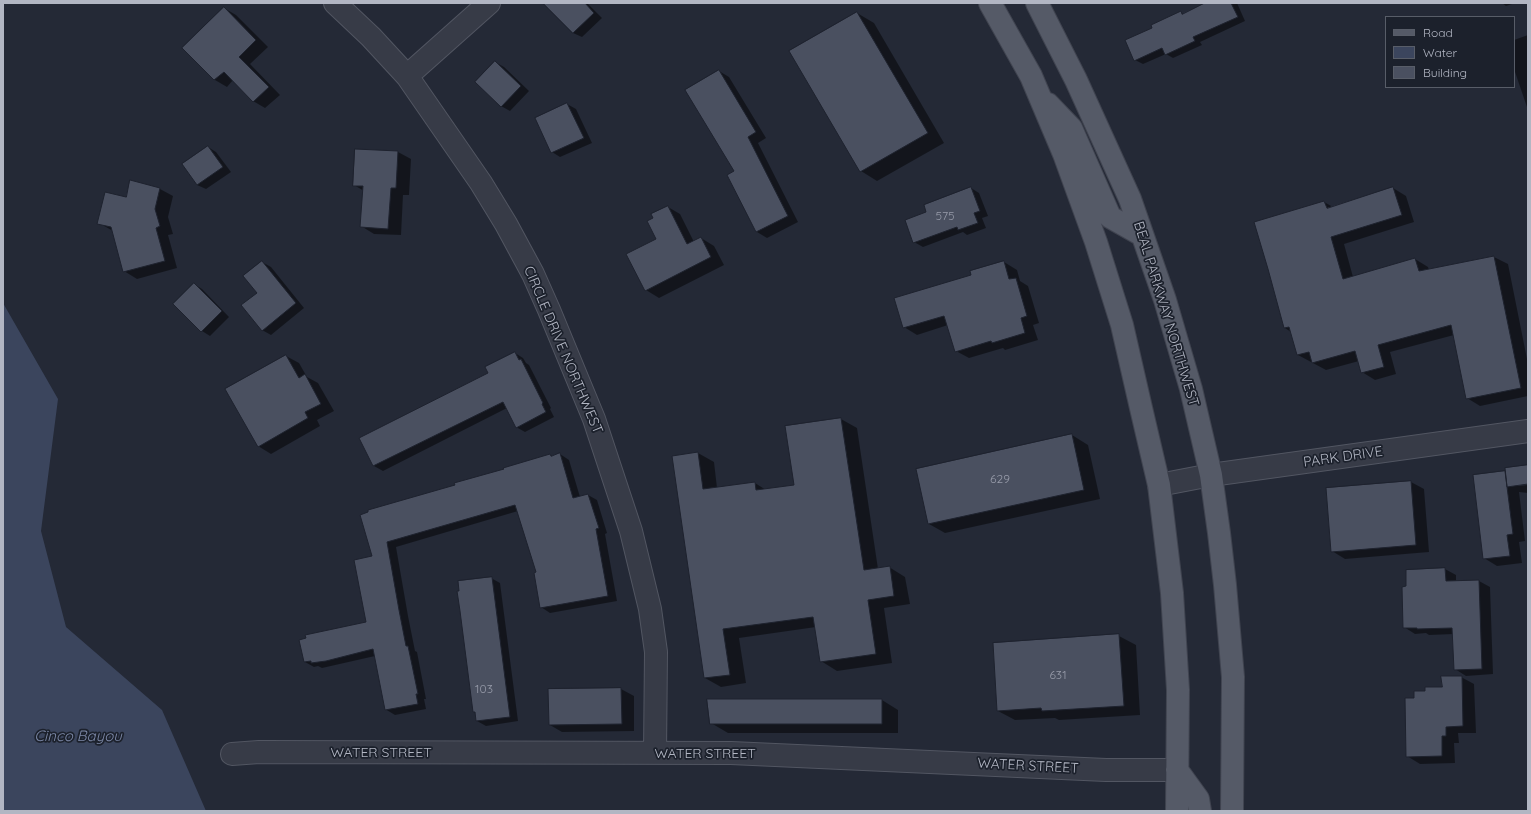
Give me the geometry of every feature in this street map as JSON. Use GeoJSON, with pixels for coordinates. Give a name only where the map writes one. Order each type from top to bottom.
{"type":"FeatureCollection","features":[{"type":"Feature","properties":{"kind":"main road"},"geometry":{"type":"LineString","coordinates":[[990,3],[1040,95],[1064,154],[1096,242],[1122,325],[1159,484],[1172,593],[1178,690],[1177,811]]}},
{"type":"Feature","properties":{"kind":"main road","name":"BEAL PARKWAY NORTHWEST"},"geometry":{"type":"LineString","coordinates":[[1037,3],[1076,80],[1127,192],[1165,300],[1191,389],[1211,475],[1221,548],[1233,677],[1232,811]]}},
{"type":"Feature","properties":{"kind":"main road"},"geometry":{"type":"LineString","coordinates":[[1040,95],[1071,128],[1110,217],[1142,235]]}},
{"type":"Feature","properties":{"kind":"main road"},"geometry":{"type":"LineString","coordinates":[[1177,770],[1198,799],[1200,811]]}},
{"type":"Feature","properties":{"kind":"street","name":"CIRCLE DRIVE NORTHWEST"},"geometry":{"type":"LineString","coordinates":[[335,3],[371,37],[407,76],[481,183],[506,224],[533,274],[549,310],[594,419],[631,531],[650,609],[656,652],[655,753]]}},
{"type":"Feature","properties":{"kind":"street"},"geometry":{"type":"LineString","coordinates":[[407,76],[489,3]]}},
{"type":"Feature","properties":{"kind":"street","name":"PARK DRIVE"},"geometry":{"type":"LineString","coordinates":[[1159,484],[1211,475],[1528,431]]}},
{"type":"Feature","properties":{"kind":"street","name":"WATER STREET"},"geometry":{"type":"LineString","coordinates":[[232,754],[259,752],[655,753],[779,755],[1106,770],[1177,770]]}},
{"type":"Feature","properties":{"kind":"water","name":"Cinco Bayou"},"geometry":{"type":"Polygon","coordinates":[[[3,303],[58,399],[41,531],[66,627],[162,710],[206,811],[3,811],[3,303]]]}},
{"type":"Feature","properties":{"kind":"building"},"geometry":{"type":"Polygon","coordinates":[[[543,3],[585,3],[594,13],[573,33],[543,3]]]}},
{"type":"Feature","properties":{"kind":"building"},"geometry":{"type":"Polygon","coordinates":[[[1205,3],[1231,3],[1238,17],[1193,37],[1195,41],[1165,55],[1162,48],[1134,61],[1125,40],[1152,28],[1151,25],[1181,11],[1182,14],[1205,3]]]}},
{"type":"Feature","properties":{"kind":"building"},"geometry":{"type":"Polygon","coordinates":[[[224,7],[256,40],[239,57],[269,87],[253,102],[224,72],[214,80],[182,48],[224,7]]]}},
{"type":"Feature","properties":{"kind":"building"},"geometry":{"type":"Polygon","coordinates":[[[857,12],[928,133],[860,172],[789,51],[857,12]]]}},
{"type":"Feature","properties":{"kind":"building"},"geometry":{"type":"Polygon","coordinates":[[[495,61],[521,86],[501,107],[475,82],[495,61]]]}},
{"type":"Feature","properties":{"kind":"building"},"geometry":{"type":"Polygon","coordinates":[[[719,70],[756,132],[748,137],[788,216],[756,232],[727,175],[734,171],[685,90],[719,70]]]}},
{"type":"Feature","properties":{"kind":"building"},"geometry":{"type":"Polygon","coordinates":[[[567,103],[584,138],[551,153],[535,118],[567,103]]]}},
{"type":"Feature","properties":{"kind":"building"},"geometry":{"type":"Polygon","coordinates":[[[208,146],[223,167],[197,185],[182,164],[208,146]]]}},
{"type":"Feature","properties":{"kind":"building"},"geometry":{"type":"Polygon","coordinates":[[[355,149],[398,151],[396,188],[391,188],[388,229],[360,227],[363,186],[353,186],[355,149]]]}},
{"type":"Feature","properties":{"kind":"building"},"geometry":{"type":"Polygon","coordinates":[[[130,180],[160,188],[155,209],[160,226],[156,228],[165,261],[123,272],[111,227],[97,224],[105,192],[126,197],[130,180]]]}},
{"type":"Feature","properties":{"kind":"building"},"geometry":{"type":"Polygon","coordinates":[[[971,187],[980,211],[974,213],[978,223],[958,230],[957,227],[913,243],[905,220],[926,212],[924,205],[971,187]]]}},
{"type":"Feature","properties":{"kind":"building"},"geometry":{"type":"Polygon","coordinates":[[[1393,187],[1402,215],[1331,237],[1343,279],[1415,258],[1419,271],[1494,256],[1521,388],[1466,399],[1451,325],[1378,345],[1384,367],[1361,373],[1355,351],[1312,363],[1309,352],[1297,355],[1289,327],[1284,328],[1254,222],[1324,201],[1327,208],[1393,187]]]}},
{"type":"Feature","properties":{"kind":"building"},"geometry":{"type":"Polygon","coordinates":[[[668,206],[687,244],[701,237],[711,257],[645,291],[626,254],[656,239],[647,221],[653,218],[651,214],[668,206]]]}},
{"type":"Feature","properties":{"kind":"building"},"geometry":{"type":"Polygon","coordinates":[[[262,261],[296,303],[262,331],[241,305],[257,293],[243,276],[262,261]]]}},
{"type":"Feature","properties":{"kind":"building"},"geometry":{"type":"Polygon","coordinates":[[[1004,261],[1009,279],[1016,278],[1027,316],[1021,318],[1025,333],[955,352],[944,316],[903,328],[894,298],[971,275],[970,271],[1004,261]]]}},
{"type":"Feature","properties":{"kind":"building"},"geometry":{"type":"Polygon","coordinates":[[[194,283],[222,311],[201,332],[173,304],[194,283]]]}},
{"type":"Feature","properties":{"kind":"building"},"geometry":{"type":"Polygon","coordinates":[[[515,352],[519,360],[521,359],[546,412],[516,428],[503,402],[373,466],[359,438],[488,373],[485,367],[515,352]]]}},
{"type":"Feature","properties":{"kind":"building"},"geometry":{"type":"Polygon","coordinates":[[[286,355],[299,378],[305,374],[321,404],[305,412],[308,418],[258,447],[225,389],[286,355]]]}},
{"type":"Feature","properties":{"kind":"building"},"geometry":{"type":"Polygon","coordinates":[[[841,418],[864,570],[890,566],[894,596],[868,600],[876,654],[820,662],[813,617],[723,629],[730,675],[704,678],[672,456],[698,452],[703,489],[755,482],[756,490],[794,485],[785,426],[841,418]]]}},
{"type":"Feature","properties":{"kind":"building"},"geometry":{"type":"Polygon","coordinates":[[[1072,434],[1084,490],[928,524],[916,469],[1072,434]]]}},
{"type":"Feature","properties":{"kind":"building"},"geometry":{"type":"Polygon","coordinates":[[[560,453],[573,498],[588,494],[599,528],[596,529],[608,596],[540,608],[534,573],[536,572],[515,505],[387,542],[406,646],[408,646],[418,694],[416,694],[418,704],[385,710],[373,649],[326,661],[311,663],[311,661],[304,662],[299,640],[306,638],[305,635],[366,622],[354,560],[372,556],[360,515],[368,512],[368,510],[455,485],[454,483],[550,454],[551,456],[560,453]]]}},
{"type":"Feature","properties":{"kind":"building"},"geometry":{"type":"Polygon","coordinates":[[[1528,465],[1528,484],[1507,487],[1505,468],[1528,465]]]}},
{"type":"Feature","properties":{"kind":"building"},"geometry":{"type":"Polygon","coordinates":[[[1505,471],[1513,534],[1507,535],[1510,556],[1483,559],[1473,475],[1505,471]]]}},
{"type":"Feature","properties":{"kind":"building"},"geometry":{"type":"Polygon","coordinates":[[[1411,481],[1416,545],[1331,552],[1326,488],[1411,481]]]}},
{"type":"Feature","properties":{"kind":"building"},"geometry":{"type":"Polygon","coordinates":[[[1445,568],[1446,581],[1479,580],[1482,669],[1454,670],[1452,628],[1403,628],[1402,587],[1406,586],[1406,570],[1445,568]]]}},
{"type":"Feature","properties":{"kind":"building"},"geometry":{"type":"Polygon","coordinates":[[[492,577],[510,717],[476,721],[475,712],[473,712],[457,591],[459,591],[458,581],[492,577]]]}},
{"type":"Feature","properties":{"kind":"building"},"geometry":{"type":"Polygon","coordinates":[[[1119,634],[1124,706],[1042,711],[1041,708],[997,711],[993,643],[1119,634]]]}},
{"type":"Feature","properties":{"kind":"building"},"geometry":{"type":"Polygon","coordinates":[[[1441,676],[1462,676],[1463,726],[1446,727],[1446,736],[1442,736],[1442,756],[1406,757],[1405,698],[1414,698],[1414,691],[1425,691],[1425,687],[1442,687],[1441,676]]]}},
{"type":"Feature","properties":{"kind":"building"},"geometry":{"type":"Polygon","coordinates":[[[621,688],[622,724],[549,725],[548,689],[621,688]]]}},
{"type":"Feature","properties":{"kind":"building"},"geometry":{"type":"Polygon","coordinates":[[[707,699],[882,699],[882,724],[710,724],[707,699]]]}}]}
